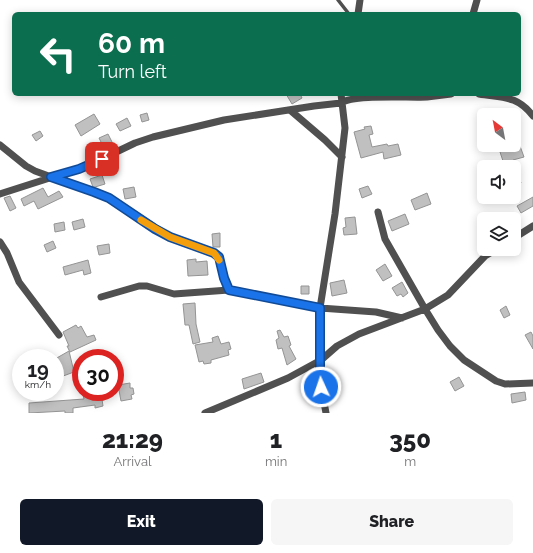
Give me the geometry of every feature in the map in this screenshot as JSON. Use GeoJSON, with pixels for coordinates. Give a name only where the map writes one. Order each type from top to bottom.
{"type":"FeatureCollection","features":[{"type":"Feature","properties":{"kind":"street"},"geometry":{"type":"LineString","coordinates":[[358,12],[360,0]]}},
{"type":"Feature","properties":{"kind":"street"},"geometry":{"type":"LineString","coordinates":[[474,12],[477,0]]}},
{"type":"Feature","properties":{"kind":"street"},"geometry":{"type":"LineString","coordinates":[[326,413],[320,376],[320,308],[335,214],[345,128],[341,96]]}},
{"type":"Feature","properties":{"kind":"street"},"geometry":{"type":"LineString","coordinates":[[0,194],[87,166],[153,137],[224,120],[368,98],[435,96]]}},
{"type":"Feature","properties":{"kind":"street"},"geometry":{"type":"LineString","coordinates":[[493,96],[514,99],[527,108],[533,116]]}},
{"type":"Feature","properties":{"kind":"street"},"geometry":{"type":"LineString","coordinates":[[290,110],[325,140],[342,157]]}},
{"type":"Feature","properties":{"kind":"street"},"geometry":{"type":"LineString","coordinates":[[0,145],[26,166],[51,177],[109,198],[155,229],[170,237],[214,253],[219,257],[224,278],[229,290]]}},
{"type":"Feature","properties":{"kind":"street"},"geometry":{"type":"LineString","coordinates":[[378,212],[385,239],[425,309],[450,346],[464,360],[496,381],[505,384],[533,383]]}},
{"type":"Feature","properties":{"kind":"street"},"geometry":{"type":"LineString","coordinates":[[521,234],[533,226]]}},
{"type":"Feature","properties":{"kind":"street"},"geometry":{"type":"LineString","coordinates":[[0,242],[7,253],[19,282],[59,334]]}},
{"type":"Feature","properties":{"kind":"street"},"geometry":{"type":"LineString","coordinates":[[208,412],[288,378],[320,360],[337,346],[359,334],[425,309],[453,290],[485,256]]}},
{"type":"Feature","properties":{"kind":"street"},"geometry":{"type":"LineString","coordinates":[[101,297],[139,286],[147,286],[174,294],[229,290],[320,308],[376,312],[402,318]]}},
{"type":"Feature","properties":{"kind":"lane"},"geometry":{"type":"LineString","coordinates":[[338,0],[347,12]]}},
{"type":"Feature","properties":{"kind":"building"},"geometry":{"type":"Polygon","coordinates":[[[287,96],[301,96],[302,98],[292,104],[287,96]]]}},
{"type":"Feature","properties":{"kind":"building"},"geometry":{"type":"Polygon","coordinates":[[[147,113],[149,120],[142,122],[140,115],[147,113]]]}},
{"type":"Feature","properties":{"kind":"building"},"geometry":{"type":"Polygon","coordinates":[[[94,114],[100,124],[81,136],[75,125],[94,114]]]}},
{"type":"Feature","properties":{"kind":"building"},"geometry":{"type":"Polygon","coordinates":[[[127,118],[131,126],[120,131],[116,124],[127,118]]]}},
{"type":"Feature","properties":{"kind":"building"},"geometry":{"type":"Polygon","coordinates":[[[371,126],[373,134],[369,135],[372,147],[387,144],[388,146],[398,144],[401,155],[384,159],[383,152],[361,158],[354,132],[365,129],[364,127],[371,126]]]}},
{"type":"Feature","properties":{"kind":"building"},"geometry":{"type":"Polygon","coordinates":[[[40,131],[43,136],[36,141],[32,135],[40,131]]]}},
{"type":"Feature","properties":{"kind":"building"},"geometry":{"type":"Polygon","coordinates":[[[108,134],[113,144],[104,148],[99,138],[108,134]]]}},
{"type":"Feature","properties":{"kind":"building"},"geometry":{"type":"Polygon","coordinates":[[[521,149],[524,157],[513,160],[503,160],[500,152],[521,152],[521,149]]]}},
{"type":"Feature","properties":{"kind":"building"},"geometry":{"type":"Polygon","coordinates":[[[102,175],[105,184],[93,187],[90,179],[102,175]]]}},
{"type":"Feature","properties":{"kind":"building"},"geometry":{"type":"Polygon","coordinates":[[[368,186],[372,194],[362,198],[359,189],[368,186]]]}},
{"type":"Feature","properties":{"kind":"building"},"geometry":{"type":"Polygon","coordinates":[[[134,187],[136,197],[125,199],[123,189],[134,187]]]}},
{"type":"Feature","properties":{"kind":"building"},"geometry":{"type":"Polygon","coordinates":[[[43,188],[48,197],[59,191],[63,197],[38,209],[34,201],[24,206],[21,199],[43,188]]]}},
{"type":"Feature","properties":{"kind":"building"},"geometry":{"type":"Polygon","coordinates":[[[427,193],[431,204],[415,210],[411,200],[427,193]]]}},
{"type":"Feature","properties":{"kind":"building"},"geometry":{"type":"Polygon","coordinates":[[[10,196],[16,208],[10,211],[4,198],[10,196]]]}},
{"type":"Feature","properties":{"kind":"building"},"geometry":{"type":"Polygon","coordinates":[[[533,197],[533,206],[521,213],[517,206],[533,197]]]}},
{"type":"Feature","properties":{"kind":"building"},"geometry":{"type":"Polygon","coordinates":[[[405,214],[409,224],[392,231],[388,221],[405,214]]]}},
{"type":"Feature","properties":{"kind":"building"},"geometry":{"type":"Polygon","coordinates":[[[355,217],[357,234],[344,235],[343,228],[346,227],[345,218],[355,217]]]}},
{"type":"Feature","properties":{"kind":"building"},"geometry":{"type":"Polygon","coordinates":[[[83,219],[85,227],[74,230],[72,222],[83,219]]]}},
{"type":"Feature","properties":{"kind":"building"},"geometry":{"type":"Polygon","coordinates":[[[64,222],[65,230],[55,232],[54,224],[64,222]]]}},
{"type":"Feature","properties":{"kind":"building"},"geometry":{"type":"Polygon","coordinates":[[[220,233],[220,247],[213,247],[212,234],[220,233]]]}},
{"type":"Feature","properties":{"kind":"building"},"geometry":{"type":"Polygon","coordinates":[[[53,241],[56,248],[47,252],[44,245],[53,241]]]}},
{"type":"Feature","properties":{"kind":"building"},"geometry":{"type":"Polygon","coordinates":[[[109,244],[110,253],[99,255],[97,246],[109,244]]]}},
{"type":"Feature","properties":{"kind":"building"},"geometry":{"type":"Polygon","coordinates":[[[196,259],[196,262],[207,261],[208,275],[188,276],[187,260],[196,259]]]}},
{"type":"Feature","properties":{"kind":"building"},"geometry":{"type":"Polygon","coordinates":[[[88,260],[91,273],[84,275],[83,270],[65,275],[63,267],[88,260]]]}},
{"type":"Feature","properties":{"kind":"building"},"geometry":{"type":"Polygon","coordinates":[[[385,264],[392,276],[383,281],[376,270],[385,264]]]}},
{"type":"Feature","properties":{"kind":"building"},"geometry":{"type":"Polygon","coordinates":[[[344,280],[347,293],[332,296],[330,283],[344,280]]]}},
{"type":"Feature","properties":{"kind":"building"},"geometry":{"type":"Polygon","coordinates":[[[402,282],[408,293],[403,297],[401,294],[397,296],[392,288],[402,282]]]}},
{"type":"Feature","properties":{"kind":"building"},"geometry":{"type":"Polygon","coordinates":[[[301,286],[309,286],[309,294],[301,294],[301,286]]]}},
{"type":"Feature","properties":{"kind":"building"},"geometry":{"type":"Polygon","coordinates":[[[195,303],[196,324],[200,342],[193,344],[189,325],[185,325],[183,304],[195,303]]]}},
{"type":"Feature","properties":{"kind":"building"},"geometry":{"type":"Polygon","coordinates":[[[506,306],[510,315],[504,318],[500,310],[506,306]]]}},
{"type":"Feature","properties":{"kind":"building"},"geometry":{"type":"Polygon","coordinates":[[[76,325],[78,328],[81,326],[87,337],[94,335],[96,340],[76,349],[72,349],[70,352],[63,332],[76,325]]]}},
{"type":"Feature","properties":{"kind":"building"},"geometry":{"type":"Polygon","coordinates":[[[280,330],[284,337],[288,336],[291,345],[289,346],[296,359],[287,365],[282,348],[278,349],[276,340],[279,338],[277,331],[280,330]]]}},
{"type":"Feature","properties":{"kind":"building"},"geometry":{"type":"Polygon","coordinates":[[[531,332],[533,336],[533,349],[525,335],[531,332]]]}},
{"type":"Feature","properties":{"kind":"building"},"geometry":{"type":"Polygon","coordinates":[[[218,336],[221,344],[229,342],[231,349],[228,350],[229,355],[211,360],[211,363],[204,364],[203,361],[199,362],[195,345],[213,342],[212,338],[218,336]]]}},
{"type":"Feature","properties":{"kind":"building"},"geometry":{"type":"Polygon","coordinates":[[[69,351],[72,364],[72,373],[64,376],[64,354],[69,351]]]}},
{"type":"Feature","properties":{"kind":"building"},"geometry":{"type":"Polygon","coordinates":[[[261,373],[264,382],[244,389],[242,379],[261,373]]]}},
{"type":"Feature","properties":{"kind":"building"},"geometry":{"type":"Polygon","coordinates":[[[459,377],[464,386],[455,391],[450,382],[459,377]]]}},
{"type":"Feature","properties":{"kind":"building"},"geometry":{"type":"Polygon","coordinates":[[[130,383],[130,388],[133,388],[134,394],[131,395],[132,399],[124,400],[124,384],[130,383]]]}},
{"type":"Feature","properties":{"kind":"building"},"geometry":{"type":"Polygon","coordinates":[[[525,392],[526,400],[512,403],[511,394],[525,392]]]}},
{"type":"Feature","properties":{"kind":"building"},"geometry":{"type":"Polygon","coordinates":[[[64,400],[102,401],[103,406],[95,408],[95,405],[73,408],[73,413],[65,413],[65,411],[29,413],[29,403],[64,400]]]}},
{"type":"Feature","properties":{"kind":"slow traffic"},"geometry":{"type":"LineString","coordinates":[[141,220],[170,237],[214,253],[219,257],[219,260]]}},
{"type":"Feature","properties":{"kind":"route"},"geometry":{"type":"LineString","coordinates":[[102,159],[71,172],[51,177],[109,198],[155,229],[170,237],[214,253],[219,257],[224,278],[229,290],[320,308],[321,387]]}}]}
